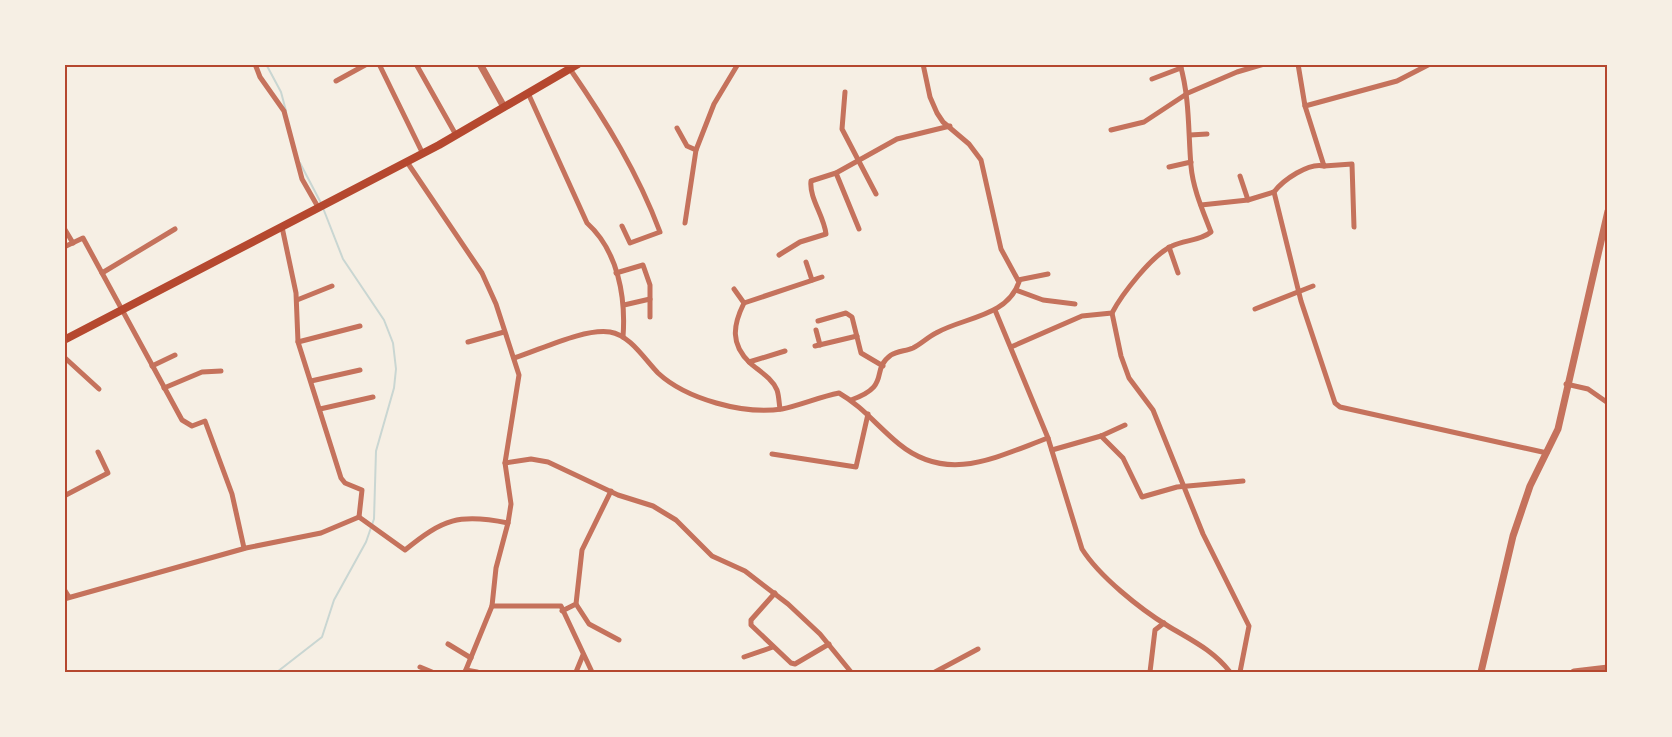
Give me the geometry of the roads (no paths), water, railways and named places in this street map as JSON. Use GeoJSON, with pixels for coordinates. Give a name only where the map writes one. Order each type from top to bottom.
{"type":"FeatureCollection","features":[{"type":"Feature","properties":{"kind":"main road"},"geometry":{"type":"LineString","coordinates":[[64,340],[407,162],[578,64]]}},
{"type":"Feature","properties":{"kind":"street"},"geometry":{"type":"LineString","coordinates":[[255,64],[265,85],[284,111],[302,178],[318,207]]}},
{"type":"Feature","properties":{"kind":"street"},"geometry":{"type":"LineString","coordinates":[[336,81],[368,64]]}},
{"type":"Feature","properties":{"kind":"street"},"geometry":{"type":"LineString","coordinates":[[379,64],[423,153]]}},
{"type":"Feature","properties":{"kind":"street"},"geometry":{"type":"LineString","coordinates":[[416,64],[456,135]]}},
{"type":"Feature","properties":{"kind":"street"},"geometry":{"type":"LineString","coordinates":[[480,64],[504,107]]}},
{"type":"Feature","properties":{"kind":"street"},"geometry":{"type":"LineString","coordinates":[[685,223],[696,150],[714,104],[738,64]]}},
{"type":"Feature","properties":{"kind":"street"},"geometry":{"type":"LineString","coordinates":[[851,400],[867,394],[877,386],[883,366],[891,355],[914,348],[937,332],[995,310],[1012,298],[1016,290],[1018,280],[1001,249],[981,160],[969,144],[937,113],[930,97],[924,64]]}},
{"type":"Feature","properties":{"kind":"street"},"geometry":{"type":"LineString","coordinates":[[1111,130],[1144,122],[1188,93],[1237,72],[1264,64]]}},
{"type":"Feature","properties":{"kind":"street"},"geometry":{"type":"LineString","coordinates":[[1298,64],[1305,106],[1324,166]]}},
{"type":"Feature","properties":{"kind":"street"},"geometry":{"type":"LineString","coordinates":[[1305,106],[1397,81],[1430,64]]}},
{"type":"Feature","properties":{"kind":"street"},"geometry":{"type":"LineString","coordinates":[[1152,79],[1181,66],[1188,93],[1191,162],[1201,205],[1211,232],[1206,236],[1169,247],[1134,282],[1112,313],[1121,356],[1129,378],[1153,410],[1203,534],[1249,626],[1240,672]]}},
{"type":"Feature","properties":{"kind":"street"},"geometry":{"type":"LineString","coordinates":[[570,69],[622,149],[644,189],[660,232],[630,243],[622,226]]}},
{"type":"Feature","properties":{"kind":"street"},"geometry":{"type":"LineString","coordinates":[[845,92],[842,129],[876,194]]}},
{"type":"Feature","properties":{"kind":"street"},"geometry":{"type":"LineString","coordinates":[[528,93],[587,223],[597,231],[609,251],[624,305],[623,337]]}},
{"type":"Feature","properties":{"kind":"street"},"geometry":{"type":"LineString","coordinates":[[779,255],[800,242],[826,234],[824,220],[810,189],[811,181],[836,173],[897,139],[950,126]]}},
{"type":"Feature","properties":{"kind":"street"},"geometry":{"type":"LineString","coordinates":[[677,128],[687,146],[696,150]]}},
{"type":"Feature","properties":{"kind":"street"},"geometry":{"type":"LineString","coordinates":[[1190,135],[1207,134]]}},
{"type":"Feature","properties":{"kind":"street"},"geometry":{"type":"LineString","coordinates":[[407,162],[482,273],[496,304],[519,375],[504,463],[511,504],[508,523],[496,568],[492,606],[466,671],[477,672]]}},
{"type":"Feature","properties":{"kind":"street"},"geometry":{"type":"LineString","coordinates":[[1169,167],[1191,162]]}},
{"type":"Feature","properties":{"kind":"street"},"geometry":{"type":"LineString","coordinates":[[1201,205],[1248,200],[1274,192],[1281,182],[1319,165],[1352,164],[1354,227]]}},
{"type":"Feature","properties":{"kind":"street"},"geometry":{"type":"LineString","coordinates":[[836,173],[859,229]]}},
{"type":"Feature","properties":{"kind":"street"},"geometry":{"type":"LineString","coordinates":[[1240,176],[1248,200]]}},
{"type":"Feature","properties":{"kind":"street"},"geometry":{"type":"LineString","coordinates":[[1274,192],[1299,291],[1335,403],[1340,407],[1547,453]]}},
{"type":"Feature","properties":{"kind":"street"},"geometry":{"type":"LineString","coordinates":[[1480,672],[1513,536],[1530,486],[1558,429],[1566,384],[1608,211]]}},
{"type":"Feature","properties":{"kind":"street"},"geometry":{"type":"LineString","coordinates":[[282,227],[297,300],[298,342],[341,478],[345,483],[362,490],[359,517]]}},
{"type":"Feature","properties":{"kind":"street"},"geometry":{"type":"LineString","coordinates":[[64,228],[73,243]]}},
{"type":"Feature","properties":{"kind":"street"},"geometry":{"type":"LineString","coordinates":[[102,273],[175,229]]}},
{"type":"Feature","properties":{"kind":"street"},"geometry":{"type":"LineString","coordinates":[[64,247],[83,238],[182,420],[192,426],[205,421],[232,494],[244,548]]}},
{"type":"Feature","properties":{"kind":"street"},"geometry":{"type":"LineString","coordinates":[[1169,247],[1178,273]]}},
{"type":"Feature","properties":{"kind":"street"},"geometry":{"type":"LineString","coordinates":[[806,262],[812,280]]}},
{"type":"Feature","properties":{"kind":"street"},"geometry":{"type":"LineString","coordinates":[[616,273],[643,265],[651,285],[650,316]]}},
{"type":"Feature","properties":{"kind":"street"},"geometry":{"type":"LineString","coordinates":[[1018,280],[1048,274]]}},
{"type":"Feature","properties":{"kind":"street"},"geometry":{"type":"LineString","coordinates":[[744,303],[822,277]]}},
{"type":"Feature","properties":{"kind":"street"},"geometry":{"type":"LineString","coordinates":[[297,300],[332,286]]}},
{"type":"Feature","properties":{"kind":"street"},"geometry":{"type":"LineString","coordinates":[[1255,309],[1313,286]]}},
{"type":"Feature","properties":{"kind":"street"},"geometry":{"type":"LineString","coordinates":[[734,289],[744,303]]}},
{"type":"Feature","properties":{"kind":"street"},"geometry":{"type":"LineString","coordinates":[[1016,290],[1043,300],[1075,304]]}},
{"type":"Feature","properties":{"kind":"street"},"geometry":{"type":"LineString","coordinates":[[624,305],[650,299]]}},
{"type":"Feature","properties":{"kind":"street"},"geometry":{"type":"LineString","coordinates":[[744,303],[734,329],[737,343],[749,362],[763,372],[776,389],[780,409]]}},
{"type":"Feature","properties":{"kind":"street"},"geometry":{"type":"LineString","coordinates":[[995,310],[1048,438],[1087,556],[1105,577],[1164,623],[1204,646],[1219,658],[1230,672]]}},
{"type":"Feature","properties":{"kind":"street"},"geometry":{"type":"LineString","coordinates":[[818,321],[846,313],[852,318],[861,353],[883,366]]}},
{"type":"Feature","properties":{"kind":"street"},"geometry":{"type":"LineString","coordinates":[[1011,347],[1082,316],[1112,313]]}},
{"type":"Feature","properties":{"kind":"street"},"geometry":{"type":"LineString","coordinates":[[298,342],[360,326]]}},
{"type":"Feature","properties":{"kind":"street"},"geometry":{"type":"LineString","coordinates":[[816,330],[817,345],[857,336]]}},
{"type":"Feature","properties":{"kind":"street"},"geometry":{"type":"LineString","coordinates":[[468,342],[504,332]]}},
{"type":"Feature","properties":{"kind":"street"},"geometry":{"type":"LineString","coordinates":[[514,358],[600,332],[623,337],[660,375],[680,390],[742,410],[780,409],[839,393],[868,414],[900,445],[933,463],[949,466],[976,463],[1048,438]]}},
{"type":"Feature","properties":{"kind":"street"},"geometry":{"type":"LineString","coordinates":[[749,362],[785,351]]}},
{"type":"Feature","properties":{"kind":"street"},"geometry":{"type":"LineString","coordinates":[[152,366],[175,355]]}},
{"type":"Feature","properties":{"kind":"street"},"geometry":{"type":"LineString","coordinates":[[64,357],[99,389]]}},
{"type":"Feature","properties":{"kind":"street"},"geometry":{"type":"LineString","coordinates":[[311,381],[360,370]]}},
{"type":"Feature","properties":{"kind":"street"},"geometry":{"type":"LineString","coordinates":[[164,388],[202,372],[221,371]]}},
{"type":"Feature","properties":{"kind":"street"},"geometry":{"type":"LineString","coordinates":[[1566,384],[1588,389],[1608,403]]}},
{"type":"Feature","properties":{"kind":"street"},"geometry":{"type":"LineString","coordinates":[[320,409],[373,397]]}},
{"type":"Feature","properties":{"kind":"street"},"geometry":{"type":"LineString","coordinates":[[772,454],[856,467],[868,414]]}},
{"type":"Feature","properties":{"kind":"street"},"geometry":{"type":"LineString","coordinates":[[1052,450],[1101,436],[1125,425]]}},
{"type":"Feature","properties":{"kind":"street"},"geometry":{"type":"LineString","coordinates":[[1101,436],[1123,458],[1142,497],[1185,486],[1243,480]]}},
{"type":"Feature","properties":{"kind":"street"},"geometry":{"type":"LineString","coordinates":[[64,496],[108,473],[98,452]]}},
{"type":"Feature","properties":{"kind":"street"},"geometry":{"type":"LineString","coordinates":[[504,463],[531,459],[548,462],[611,491],[653,506],[676,520],[712,556],[745,571],[774,593],[829,644],[851,672]]}},
{"type":"Feature","properties":{"kind":"street"},"geometry":{"type":"LineString","coordinates":[[611,491],[582,550],[576,604],[589,624],[619,640]]}},
{"type":"Feature","properties":{"kind":"street"},"geometry":{"type":"LineString","coordinates":[[359,517],[405,550],[432,528],[446,521],[481,517],[508,523]]}},
{"type":"Feature","properties":{"kind":"street"},"geometry":{"type":"LineString","coordinates":[[64,589],[67,598],[244,548],[321,533],[359,517]]}},
{"type":"Feature","properties":{"kind":"street"},"geometry":{"type":"LineString","coordinates":[[774,593],[751,620],[751,624],[773,647],[795,664],[829,644]]}},
{"type":"Feature","properties":{"kind":"street"},"geometry":{"type":"LineString","coordinates":[[562,610],[576,604]]}},
{"type":"Feature","properties":{"kind":"street"},"geometry":{"type":"LineString","coordinates":[[492,606],[561,606],[592,672]]}},
{"type":"Feature","properties":{"kind":"street"},"geometry":{"type":"LineString","coordinates":[[1150,672],[1155,630],[1164,623]]}},
{"type":"Feature","properties":{"kind":"street"},"geometry":{"type":"LineString","coordinates":[[448,644],[471,658]]}},
{"type":"Feature","properties":{"kind":"street"},"geometry":{"type":"LineString","coordinates":[[744,657],[773,647]]}},
{"type":"Feature","properties":{"kind":"street"},"geometry":{"type":"LineString","coordinates":[[935,672],[978,649]]}},
{"type":"Feature","properties":{"kind":"street"},"geometry":{"type":"LineString","coordinates":[[576,672],[583,655]]}},
{"type":"Feature","properties":{"kind":"street"},"geometry":{"type":"LineString","coordinates":[[420,667],[432,672]]}},
{"type":"Feature","properties":{"kind":"street"},"geometry":{"type":"LineString","coordinates":[[1574,672],[1608,668]]}},
{"type":"Feature","properties":{"kind":"waterway"},"geometry":{"type":"LineString","coordinates":[[266,64],[281,92],[286,111]]}},
{"type":"Feature","properties":{"kind":"waterway"},"geometry":{"type":"LineString","coordinates":[[300,163],[321,203]]}},
{"type":"Feature","properties":{"kind":"waterway"},"geometry":{"type":"LineString","coordinates":[[277,672],[322,637],[334,600],[366,542],[374,519],[376,451],[394,388],[396,369],[393,343],[384,320],[343,259],[323,208]]}}]}
